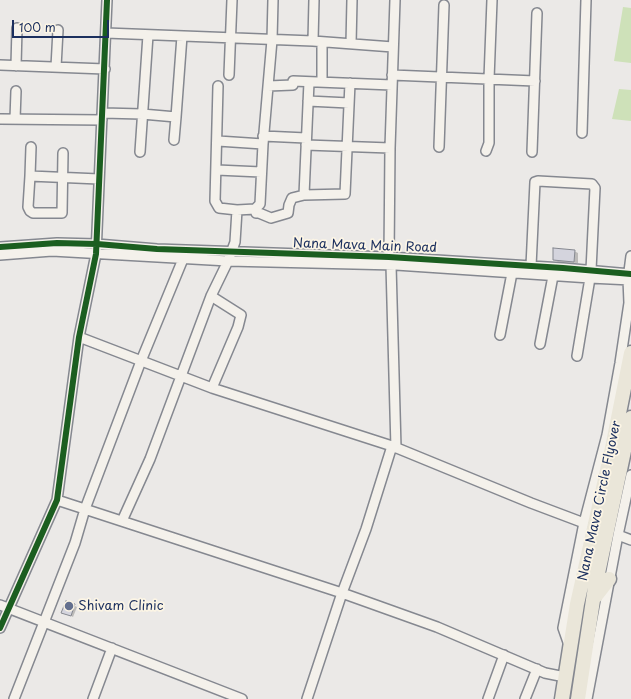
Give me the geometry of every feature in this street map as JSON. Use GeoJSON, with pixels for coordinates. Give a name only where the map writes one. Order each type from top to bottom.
{"type":"FeatureCollection","features":[{"type":"Feature","properties":{"kind":"highway","name":"Nana Mava Circle Flyover"},"geometry":{"type":"LineString","coordinates":[[585,698],[594,599],[593,563],[612,448],[631,353]]}},
{"type":"Feature","properties":{"kind":"highway","name":"Nana Mava Circle Flyover"},"geometry":{"type":"LineString","coordinates":[[562,699],[577,604],[593,563],[631,418]]}},
{"type":"Feature","properties":{"kind":"highway"},"geometry":{"type":"LineString","coordinates":[[594,599],[610,579]]}},
{"type":"Feature","properties":{"kind":"street"},"geometry":{"type":"LineString","coordinates":[[0,628],[4,606],[57,500],[79,336],[97,249],[107,0]]}},
{"type":"Feature","properties":{"kind":"street"},"geometry":{"type":"LineString","coordinates":[[229,75],[232,0]]}},
{"type":"Feature","properties":{"kind":"street"},"geometry":{"type":"LineString","coordinates":[[218,86],[216,205],[219,208],[237,210],[255,209],[258,207],[260,197],[263,140],[272,40],[273,0]]}},
{"type":"Feature","properties":{"kind":"street"},"geometry":{"type":"LineString","coordinates":[[314,0],[322,82]]}},
{"type":"Feature","properties":{"kind":"street"},"geometry":{"type":"LineString","coordinates":[[351,44],[352,0]]}},
{"type":"Feature","properties":{"kind":"street"},"geometry":{"type":"LineString","coordinates":[[307,699],[342,593],[394,447],[390,261],[390,148],[395,0]]}},
{"type":"Feature","properties":{"kind":"street"},"geometry":{"type":"LineString","coordinates":[[486,150],[489,143],[489,79],[492,0]]}},
{"type":"Feature","properties":{"kind":"street"},"geometry":{"type":"LineString","coordinates":[[582,133],[586,0]]}},
{"type":"Feature","properties":{"kind":"street"},"geometry":{"type":"LineString","coordinates":[[439,147],[444,4]]}},
{"type":"Feature","properties":{"kind":"street"},"geometry":{"type":"LineString","coordinates":[[532,152],[537,13]]}},
{"type":"Feature","properties":{"kind":"street"},"geometry":{"type":"LineString","coordinates":[[16,66],[17,28]]}},
{"type":"Feature","properties":{"kind":"street"},"geometry":{"type":"LineString","coordinates":[[56,67],[58,30]]}},
{"type":"Feature","properties":{"kind":"street"},"geometry":{"type":"LineString","coordinates":[[106,34],[318,42],[393,47]]}},
{"type":"Feature","properties":{"kind":"street"},"geometry":{"type":"LineString","coordinates":[[140,152],[148,35]]}},
{"type":"Feature","properties":{"kind":"street"},"geometry":{"type":"LineString","coordinates":[[174,140],[182,36]]}},
{"type":"Feature","properties":{"kind":"street"},"geometry":{"type":"LineString","coordinates":[[0,65],[105,69]]}},
{"type":"Feature","properties":{"kind":"street"},"geometry":{"type":"LineString","coordinates":[[392,75],[535,81]]}},
{"type":"Feature","properties":{"kind":"street"},"geometry":{"type":"LineString","coordinates":[[268,86],[309,82],[392,85]]}},
{"type":"Feature","properties":{"kind":"street"},"geometry":{"type":"LineString","coordinates":[[304,195],[309,82]]}},
{"type":"Feature","properties":{"kind":"street"},"geometry":{"type":"LineString","coordinates":[[256,212],[271,218],[288,213],[292,198],[304,195],[345,194],[350,83]]}},
{"type":"Feature","properties":{"kind":"street"},"geometry":{"type":"LineString","coordinates":[[15,119],[16,91]]}},
{"type":"Feature","properties":{"kind":"street"},"geometry":{"type":"LineString","coordinates":[[308,101],[349,103]]}},
{"type":"Feature","properties":{"kind":"street"},"geometry":{"type":"LineString","coordinates":[[0,119],[102,117],[142,114],[176,117]]}},
{"type":"Feature","properties":{"kind":"street"},"geometry":{"type":"LineString","coordinates":[[218,141],[306,141],[347,146],[390,148]]}},
{"type":"Feature","properties":{"kind":"street"},"geometry":{"type":"LineString","coordinates":[[31,147],[28,207],[33,213],[62,213],[63,153]]}},
{"type":"Feature","properties":{"kind":"street"},"geometry":{"type":"LineString","coordinates":[[217,170],[262,172]]}},
{"type":"Feature","properties":{"kind":"street"},"geometry":{"type":"LineString","coordinates":[[30,176],[100,179]]}},
{"type":"Feature","properties":{"kind":"street"},"geometry":{"type":"LineString","coordinates":[[531,266],[535,182],[592,184],[595,188],[591,274],[577,356]]}},
{"type":"Feature","properties":{"kind":"street"},"geometry":{"type":"LineString","coordinates":[[122,521],[150,459],[211,296],[232,251],[236,236],[237,210]]}},
{"type":"Feature","properties":{"kind":"street"},"geometry":{"type":"LineString","coordinates":[[0,247],[45,244],[97,249]]}},
{"type":"Feature","properties":{"kind":"street"},"geometry":{"type":"LineString","coordinates":[[0,255],[41,251],[97,249]]}},
{"type":"Feature","properties":{"kind":"street","name":"Nana Mava Main Road"},"geometry":{"type":"LineString","coordinates":[[97,249],[232,251],[390,261],[531,266],[591,274],[630,277]]}},
{"type":"Feature","properties":{"kind":"street","name":"Nana Mava Main Road"},"geometry":{"type":"LineString","coordinates":[[97,249],[183,259],[228,261],[390,261],[553,276],[591,274]]}},
{"type":"Feature","properties":{"kind":"street"},"geometry":{"type":"LineString","coordinates":[[570,649],[563,628],[584,523],[607,435],[629,303],[631,256]]}},
{"type":"Feature","properties":{"kind":"street"},"geometry":{"type":"LineString","coordinates":[[14,699],[75,543],[85,509],[141,361],[183,259]]}},
{"type":"Feature","properties":{"kind":"street"},"geometry":{"type":"LineString","coordinates":[[500,335],[512,273]]}},
{"type":"Feature","properties":{"kind":"street"},"geometry":{"type":"LineString","coordinates":[[540,344],[553,276]]}},
{"type":"Feature","properties":{"kind":"street"},"geometry":{"type":"LineString","coordinates":[[211,296],[241,315],[238,327],[212,388]]}},
{"type":"Feature","properties":{"kind":"street"},"geometry":{"type":"LineString","coordinates":[[79,336],[212,388],[394,447],[584,523]]}},
{"type":"Feature","properties":{"kind":"street"},"geometry":{"type":"LineString","coordinates":[[585,698],[631,475]]}},
{"type":"Feature","properties":{"kind":"street"},"geometry":{"type":"LineString","coordinates":[[57,500],[342,593],[438,627],[537,670],[565,677]]}},
{"type":"Feature","properties":{"kind":"street"},"geometry":{"type":"LineString","coordinates":[[618,535],[631,540]]}},
{"type":"Feature","properties":{"kind":"street"},"geometry":{"type":"LineString","coordinates":[[4,606],[242,699]]}},
{"type":"Feature","properties":{"kind":"street"},"geometry":{"type":"LineString","coordinates":[[93,699],[112,648]]}},
{"type":"Feature","properties":{"kind":"street"},"geometry":{"type":"LineString","coordinates":[[488,699],[504,655]]}},
{"type":"Feature","properties":{"kind":"street"},"geometry":{"type":"LineString","coordinates":[[525,699],[537,670]]}},
{"type":"Feature","properties":{"kind":"green space"},"geometry":{"type":"Polygon","coordinates":[[[623,7],[631,8],[631,63],[614,61],[623,7]]]}},
{"type":"Feature","properties":{"kind":"green space"},"geometry":{"type":"Polygon","coordinates":[[[619,89],[631,90],[631,121],[612,119],[619,89]]]}},
{"type":"Feature","properties":{"kind":"building"},"geometry":{"type":"Polygon","coordinates":[[[553,248],[575,250],[574,262],[553,260],[553,248]]]}},
{"type":"Feature","properties":{"kind":"building"},"geometry":{"type":"Polygon","coordinates":[[[66,601],[75,604],[71,616],[61,613],[66,601]]]}},
{"type":"Feature","properties":{"kind":"cycle path"},"geometry":{"type":"LineString","coordinates":[[0,628],[57,500],[79,337],[96,254],[107,0]]}},
{"type":"Feature","properties":{"kind":"cycle path"},"geometry":{"type":"LineString","coordinates":[[0,247],[57,243],[97,244],[157,249],[389,257],[563,268],[631,274]]}},
{"type":"Feature","properties":{"kind":"place","name":"Shivam Clinic"},"geometry":{"type":"Point","coordinates":[69,606]}}]}
